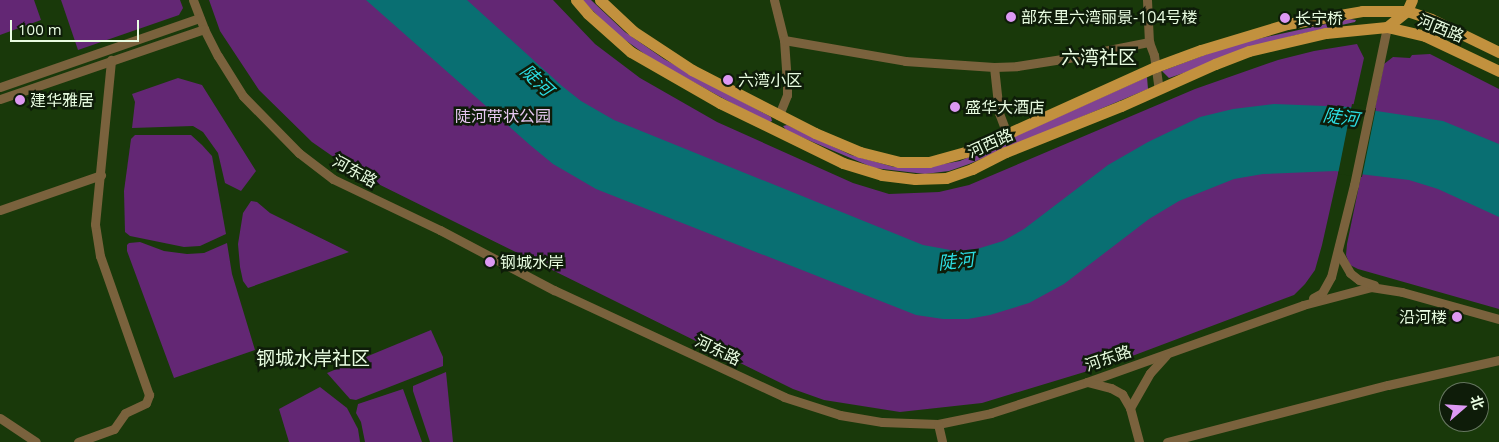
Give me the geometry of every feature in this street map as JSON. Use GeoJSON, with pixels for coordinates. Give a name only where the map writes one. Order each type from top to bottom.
{"type":"FeatureCollection","features":[{"type":"Feature","properties":{"kind":"main road","name":"河西路"},"geometry":{"type":"LineString","coordinates":[[576,0],[588,14],[631,52],[720,103],[843,163],[882,175],[914,179],[946,178],[972,169],[1006,152],[1249,51],[1326,33],[1387,27],[1425,36],[1499,72]]}},
{"type":"Feature","properties":{"kind":"main road","name":"河西路"},"geometry":{"type":"LineString","coordinates":[[600,0],[633,31],[692,70],[815,134],[860,152],[899,162],[929,162],[969,151],[1155,67],[1201,50],[1287,24],[1391,5],[1431,19],[1499,52]]}},
{"type":"Feature","properties":{"kind":"main road"},"geometry":{"type":"LineString","coordinates":[[1387,27],[1407,11],[1412,0]]}},
{"type":"Feature","properties":{"kind":"main road"},"geometry":{"type":"LineString","coordinates":[[1387,27],[1391,5]]}},
{"type":"Feature","properties":{"kind":"main road"},"geometry":{"type":"LineString","coordinates":[[775,130],[779,115]]}},
{"type":"Feature","properties":{"kind":"street","name":"河东路"},"geometry":{"type":"LineString","coordinates":[[193,0],[199,18],[218,56],[243,96],[299,153],[333,179],[440,230],[554,290],[784,397],[840,415],[882,422],[938,424],[991,413],[1087,382],[1302,304],[1350,291],[1379,287],[1499,319]]}},
{"type":"Feature","properties":{"kind":"street"},"geometry":{"type":"LineString","coordinates":[[774,0],[784,40],[786,95],[779,115]]}},
{"type":"Feature","properties":{"kind":"street"},"geometry":{"type":"LineString","coordinates":[[1147,0],[1149,42],[1159,89]]}},
{"type":"Feature","properties":{"kind":"street"},"geometry":{"type":"LineString","coordinates":[[0,86],[199,18]]}},
{"type":"Feature","properties":{"kind":"street","name":"河东路"},"geometry":{"type":"LineString","coordinates":[[1302,304],[1322,293],[1331,276],[1354,185],[1387,27]]}},
{"type":"Feature","properties":{"kind":"street"},"geometry":{"type":"LineString","coordinates":[[0,99],[204,29]]}},
{"type":"Feature","properties":{"kind":"street"},"geometry":{"type":"LineString","coordinates":[[784,40],[905,61],[994,67],[1068,58],[1149,42]]}},
{"type":"Feature","properties":{"kind":"street"},"geometry":{"type":"LineString","coordinates":[[78,442],[114,429],[125,412],[146,403],[149,395],[100,256],[95,224],[111,60]]}},
{"type":"Feature","properties":{"kind":"street"},"geometry":{"type":"LineString","coordinates":[[994,67],[1000,112],[1007,134]]}},
{"type":"Feature","properties":{"kind":"street"},"geometry":{"type":"LineString","coordinates":[[0,210],[101,175]]}},
{"type":"Feature","properties":{"kind":"street"},"geometry":{"type":"LineString","coordinates":[[1338,252],[1350,273],[1359,280],[1379,287]]}},
{"type":"Feature","properties":{"kind":"street"},"geometry":{"type":"LineString","coordinates":[[1130,408],[1150,373],[1168,353]]}},
{"type":"Feature","properties":{"kind":"street"},"geometry":{"type":"LineString","coordinates":[[1168,442],[1388,385],[1499,360]]}},
{"type":"Feature","properties":{"kind":"street"},"geometry":{"type":"LineString","coordinates":[[1087,382],[1111,388],[1122,394],[1130,408],[1139,442]]}},
{"type":"Feature","properties":{"kind":"street"},"geometry":{"type":"LineString","coordinates":[[0,418],[36,442]]}},
{"type":"Feature","properties":{"kind":"street"},"geometry":{"type":"LineString","coordinates":[[938,424],[942,442]]}},
{"type":"Feature","properties":{"kind":"green space"},"geometry":{"type":"Polygon","coordinates":[[[0,0],[34,0],[41,20],[0,35],[0,0]]]}},
{"type":"Feature","properties":{"kind":"green space"},"geometry":{"type":"Polygon","coordinates":[[[61,0],[180,0],[183,8],[179,15],[78,50],[61,0]]]}},
{"type":"Feature","properties":{"kind":"green space","name":"陡河带状公园"},"geometry":{"type":"Polygon","coordinates":[[[209,0],[553,0],[595,44],[640,78],[717,122],[853,183],[889,194],[939,192],[969,185],[1195,89],[1278,60],[1314,51],[1357,44],[1364,58],[1315,270],[1294,295],[1111,364],[982,403],[900,412],[824,400],[793,389],[358,174],[312,142],[259,90],[220,31],[209,0]]]}},
{"type":"Feature","properties":{"kind":"green space"},"geometry":{"type":"Polygon","coordinates":[[[1430,54],[1499,89],[1499,309],[1358,269],[1350,265],[1346,255],[1384,64],[1393,57],[1410,58],[1412,55],[1430,54]]]}},
{"type":"Feature","properties":{"kind":"green space"},"geometry":{"type":"Polygon","coordinates":[[[178,78],[202,85],[256,171],[241,191],[225,183],[218,153],[203,132],[193,126],[132,128],[135,102],[132,94],[178,78]]]}},
{"type":"Feature","properties":{"kind":"green space"},"geometry":{"type":"Polygon","coordinates":[[[135,135],[191,135],[202,145],[212,156],[226,234],[200,246],[184,247],[130,236],[125,232],[124,191],[131,139],[135,135]]]}},
{"type":"Feature","properties":{"kind":"green space"},"geometry":{"type":"Polygon","coordinates":[[[251,201],[257,202],[270,213],[349,252],[248,288],[243,281],[238,244],[243,213],[251,201]]]}},
{"type":"Feature","properties":{"kind":"green space"},"geometry":{"type":"Polygon","coordinates":[[[140,242],[164,251],[187,254],[204,253],[227,243],[232,274],[255,350],[174,378],[127,251],[129,243],[140,242]]]}},
{"type":"Feature","properties":{"kind":"green space"},"geometry":{"type":"Polygon","coordinates":[[[431,330],[443,357],[443,366],[356,400],[350,399],[327,373],[431,330]]]}},
{"type":"Feature","properties":{"kind":"green space"},"geometry":{"type":"Polygon","coordinates":[[[446,372],[453,442],[430,442],[413,386],[446,372]]]}},
{"type":"Feature","properties":{"kind":"green space"},"geometry":{"type":"Polygon","coordinates":[[[320,387],[347,408],[358,429],[360,442],[289,442],[279,409],[320,387]]]}},
{"type":"Feature","properties":{"kind":"green space"},"geometry":{"type":"Polygon","coordinates":[[[403,389],[422,442],[365,442],[361,422],[356,413],[358,404],[403,389]]]}},
{"type":"Feature","properties":{"kind":"shaded area"},"geometry":{"type":"Polygon","coordinates":[[[582,0],[591,0],[625,32],[664,59],[771,117],[772,121],[768,123],[653,60],[614,32],[582,0]]]}},
{"type":"Feature","properties":{"kind":"shaded area"},"geometry":{"type":"Polygon","coordinates":[[[1349,19],[1356,20],[1355,22],[1292,36],[1169,78],[1162,71],[1234,44],[1349,19]]]}},
{"type":"Feature","properties":{"kind":"shaded area"},"geometry":{"type":"Polygon","coordinates":[[[1147,77],[1148,89],[949,171],[925,174],[874,168],[787,131],[783,126],[787,125],[851,155],[894,167],[927,167],[960,161],[1147,77]]]}},
{"type":"Feature","properties":{"kind":"water","name":"陡河"},"geometry":{"type":"Polygon","coordinates":[[[366,0],[467,0],[562,86],[581,101],[614,120],[923,245],[956,251],[977,249],[1003,241],[1024,229],[1108,165],[1148,142],[1200,117],[1233,109],[1274,104],[1350,107],[1443,121],[1499,144],[1499,217],[1438,189],[1409,180],[1335,171],[1263,174],[1234,179],[1179,201],[1149,219],[1064,284],[1029,303],[990,315],[968,319],[943,319],[916,315],[596,189],[553,164],[366,0]]]}},
{"type":"Feature","properties":{"kind":"pier"},"geometry":{"type":"Polygon","coordinates":[[[1352,104],[1376,108],[1362,177],[1338,174],[1352,104]]]}},
{"type":"Feature","properties":{"kind":"place","name":"部东里六湾丽景-104号楼"},"geometry":{"type":"Point","coordinates":[1011,17]}},
{"type":"Feature","properties":{"kind":"place","name":"长宁桥"},"geometry":{"type":"Point","coordinates":[1285,18]}},
{"type":"Feature","properties":{"kind":"place","name":"六湾小区"},"geometry":{"type":"Point","coordinates":[728,80]}},
{"type":"Feature","properties":{"kind":"place","name":"建华雅居"},"geometry":{"type":"Point","coordinates":[20,100]}},
{"type":"Feature","properties":{"kind":"place","name":"盛华大酒店"},"geometry":{"type":"Point","coordinates":[955,107]}},
{"type":"Feature","properties":{"kind":"place","name":"钢城水岸"},"geometry":{"type":"Point","coordinates":[490,262]}},
{"type":"Feature","properties":{"kind":"place","name":"沿河楼"},"geometry":{"type":"Point","coordinates":[1457,317]}},
{"type":"Feature","properties":{"kind":"district","name":"六湾社区"},"geometry":{"type":"Point","coordinates":[1099,58]}},
{"type":"Feature","properties":{"kind":"district","name":"钢城水岸社区"},"geometry":{"type":"Point","coordinates":[313,359]}}]}
